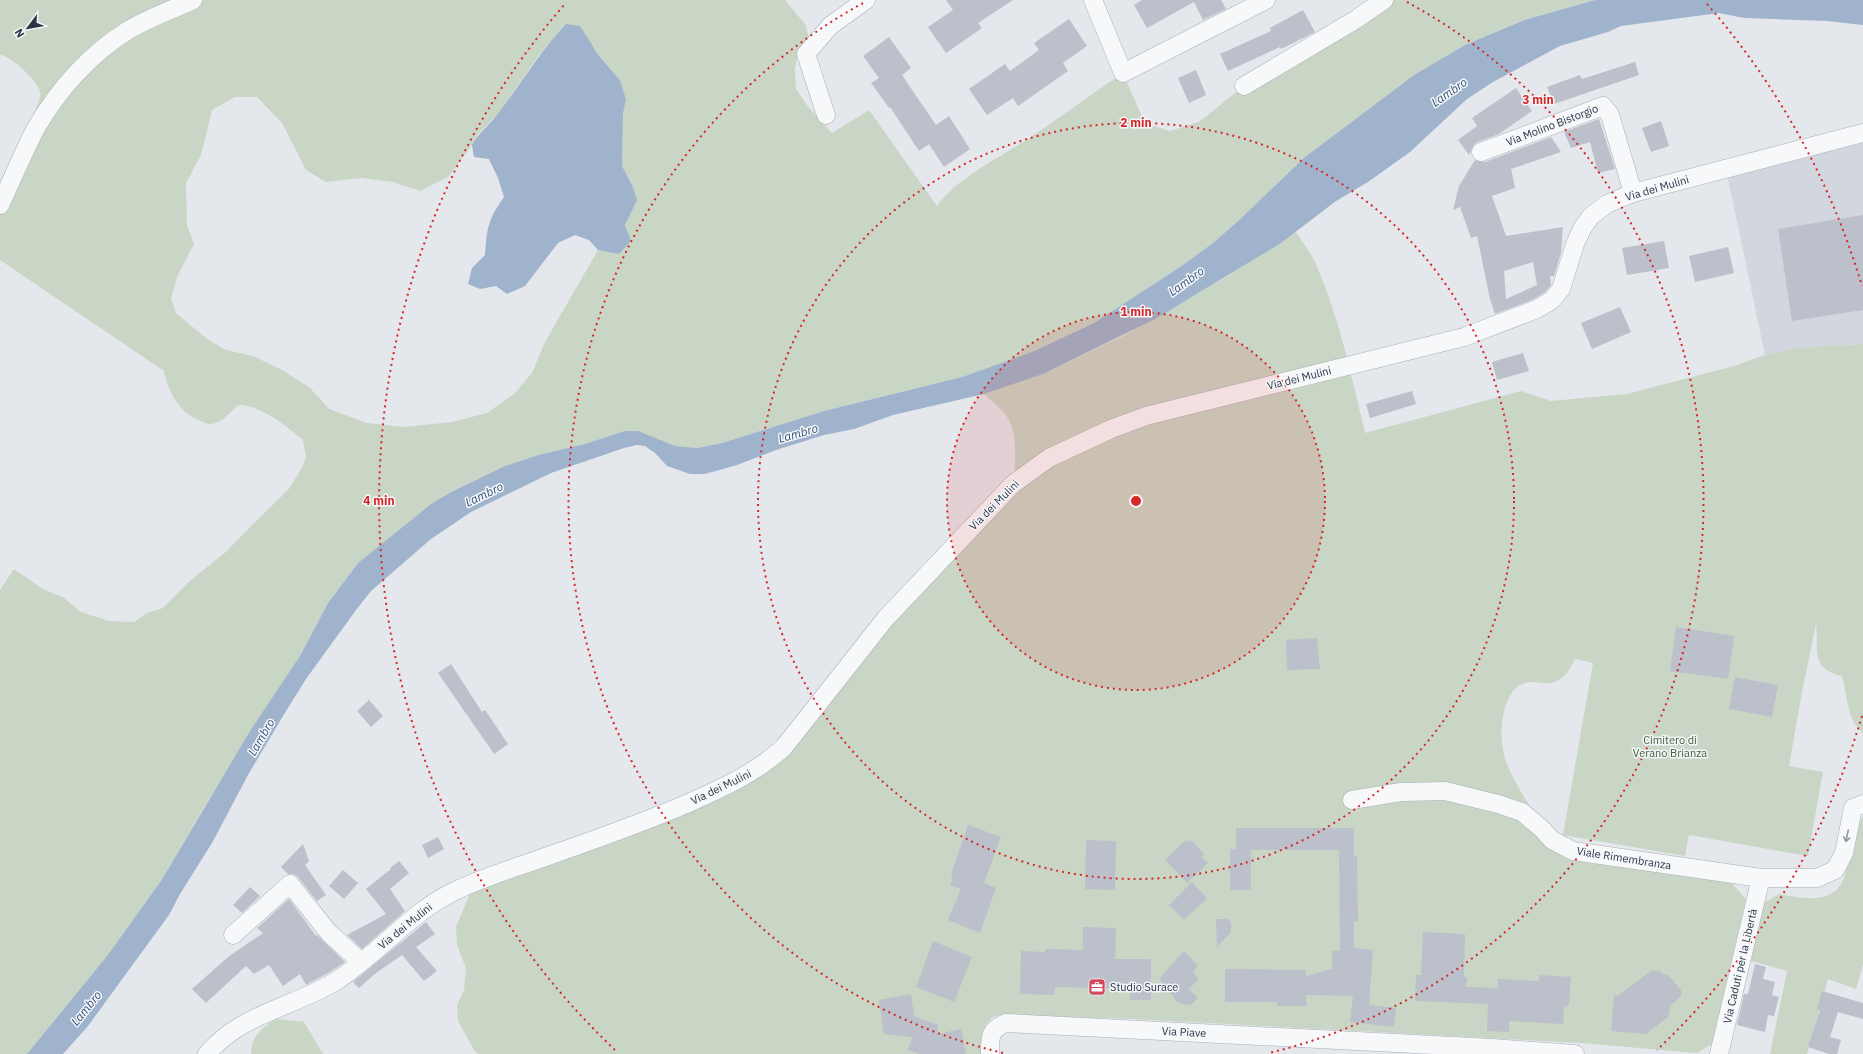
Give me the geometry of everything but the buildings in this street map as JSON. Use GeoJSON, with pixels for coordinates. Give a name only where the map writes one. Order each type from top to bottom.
{"type":"FeatureCollection","features":[{"type":"Feature","properties":{"kind":"street"},"geometry":{"type":"LineString","coordinates":[[0,205],[37,128],[66,86],[89,61],[128,30],[194,0]]}},
{"type":"Feature","properties":{"kind":"street"},"geometry":{"type":"LineString","coordinates":[[826,115],[806,54],[830,26],[866,0]]}},
{"type":"Feature","properties":{"kind":"street"},"geometry":{"type":"LineString","coordinates":[[1093,0],[1123,73],[1266,0]]}},
{"type":"Feature","properties":{"kind":"street"},"geometry":{"type":"LineString","coordinates":[[1244,86],[1355,20],[1384,0]]}},
{"type":"Feature","properties":{"kind":"street","name":"Via Molino Bistorgio"},"geometry":{"type":"LineString","coordinates":[[1481,152],[1603,106],[1610,115],[1632,193]]}},
{"type":"Feature","properties":{"kind":"street","name":"Via dei Mulini"},"geometry":{"type":"LineString","coordinates":[[207,1054],[219,1040],[236,1028],[335,981],[361,962],[431,904],[458,889],[629,828],[728,786],[765,764],[784,748],[886,618],[1013,484],[1049,458],[1111,429],[1146,416],[1464,338],[1537,309],[1552,300],[1561,289],[1582,227],[1591,216],[1607,204],[1632,193],[1863,133]]}},
{"type":"Feature","properties":{"kind":"street","name":"Viale Rimembranza"},"geometry":{"type":"LineString","coordinates":[[1352,800],[1401,792],[1445,791],[1498,804],[1522,812],[1542,829],[1552,840],[1573,851],[1761,878],[1817,878],[1835,870],[1844,853],[1853,808],[1863,804]]}},
{"type":"Feature","properties":{"kind":"street","name":"Via Caduti per la Libertà"},"geometry":{"type":"LineString","coordinates":[[1719,1054],[1761,878]]}},
{"type":"Feature","properties":{"kind":"street"},"geometry":{"type":"LineString","coordinates":[[233,935],[290,884],[329,933],[361,962]]}},
{"type":"Feature","properties":{"kind":"street","name":"Via Piave"},"geometry":{"type":"LineString","coordinates":[[990,1054],[990,1037],[996,1027],[1006,1023],[1402,1049],[1576,1054]]}},
{"type":"Feature","properties":{"kind":"shaded area"},"geometry":{"type":"Polygon","coordinates":[[[1863,133],[1863,344],[1802,347],[1765,355],[1726,169],[1863,133]]]}},
{"type":"Feature","properties":{"kind":"green space"},"geometry":{"type":"Polygon","coordinates":[[[0,0],[785,0],[805,24],[809,37],[798,52],[795,69],[796,89],[809,108],[832,133],[869,110],[937,206],[945,196],[966,178],[1025,141],[1123,73],[1142,117],[1151,125],[1170,131],[1199,122],[1244,86],[1384,0],[1595,0],[1523,20],[1465,45],[1414,75],[1305,157],[1237,222],[1213,243],[1180,267],[1094,323],[1032,352],[962,377],[824,411],[722,443],[697,448],[675,446],[662,442],[585,444],[538,455],[505,466],[451,492],[431,504],[358,563],[328,603],[300,656],[206,804],[161,881],[107,956],[27,1054],[0,1054],[0,590],[14,569],[43,589],[64,598],[81,612],[109,621],[134,622],[147,613],[163,608],[191,580],[227,551],[288,490],[302,468],[306,457],[303,440],[289,428],[255,408],[238,405],[222,420],[210,424],[194,418],[181,408],[176,401],[169,387],[164,371],[0,260],[0,185],[39,102],[40,92],[30,76],[10,59],[0,55],[0,0]],[[566,24],[539,55],[499,113],[478,134],[472,145],[448,177],[420,191],[393,182],[361,178],[326,182],[306,170],[282,123],[257,97],[235,97],[212,110],[201,155],[186,183],[187,225],[194,244],[177,277],[171,299],[176,313],[207,339],[226,350],[253,356],[284,371],[310,388],[329,409],[367,423],[404,427],[452,422],[487,413],[514,394],[532,373],[545,342],[598,250],[619,254],[627,220],[632,185],[622,166],[623,114],[626,99],[620,80],[599,56],[593,46],[566,24]]]}},
{"type":"Feature","properties":{"kind":"green space","name":"Cimitero di Verano Brianza"},"geometry":{"type":"Polygon","coordinates":[[[1296,232],[1316,264],[1333,309],[1345,350],[1365,433],[1521,391],[1551,401],[1627,394],[1734,366],[1765,355],[1802,347],[1863,344],[1863,733],[1857,727],[1850,714],[1842,676],[1824,668],[1820,662],[1817,649],[1816,624],[1789,766],[1823,772],[1808,856],[1689,835],[1685,856],[1563,835],[1593,663],[1575,659],[1568,671],[1555,682],[1532,682],[1520,685],[1513,691],[1504,710],[1502,722],[1502,745],[1504,756],[1512,776],[1532,810],[1483,795],[1413,799],[1445,799],[1509,814],[1529,826],[1562,855],[1589,863],[1727,878],[1746,899],[1712,1044],[1697,1053],[1581,1043],[1133,1019],[1000,1015],[992,1017],[985,1026],[985,1054],[479,1054],[474,1050],[458,1021],[457,1005],[464,990],[466,968],[457,945],[456,927],[474,884],[765,764],[1013,484],[1015,448],[1012,427],[1004,413],[984,394],[1043,374],[1123,336],[1221,280],[1296,232]]]}},
{"type":"Feature","properties":{"kind":"green space"},"geometry":{"type":"Polygon","coordinates":[[[1863,817],[1863,965],[1856,989],[1828,979],[1807,1054],[1770,1054],[1787,971],[1748,960],[1762,904],[1779,894],[1816,898],[1833,893],[1839,887],[1844,878],[1855,827],[1863,817]]]}},
{"type":"Feature","properties":{"kind":"green space"},"geometry":{"type":"Polygon","coordinates":[[[276,1019],[304,1022],[323,1054],[251,1054],[255,1037],[276,1019]]]}},
{"type":"Feature","properties":{"kind":"water","name":"Lambro"},"geometry":{"type":"Polygon","coordinates":[[[1595,0],[1863,0],[1863,25],[1827,21],[1744,18],[1719,13],[1621,26],[1608,32],[1560,46],[1493,82],[1467,99],[1410,152],[1368,182],[1336,201],[1281,243],[1157,318],[1043,374],[984,394],[893,415],[854,429],[824,435],[776,450],[737,465],[705,474],[690,474],[667,466],[655,453],[645,446],[637,445],[624,448],[551,473],[471,512],[431,539],[371,591],[356,610],[306,679],[286,711],[248,775],[212,843],[180,894],[169,915],[88,1026],[63,1054],[27,1054],[107,956],[161,881],[250,731],[300,656],[328,603],[358,563],[431,504],[451,492],[505,466],[538,455],[585,444],[625,431],[638,431],[675,446],[697,448],[722,443],[824,411],[962,377],[1032,352],[1094,323],[1180,267],[1213,243],[1237,222],[1305,157],[1414,75],[1465,45],[1524,20],[1595,0]]]}},
{"type":"Feature","properties":{"kind":"water"},"geometry":{"type":"Polygon","coordinates":[[[566,24],[580,26],[599,56],[620,80],[626,99],[623,114],[622,166],[632,185],[637,200],[625,225],[631,241],[619,254],[598,250],[589,240],[575,235],[558,243],[525,286],[507,294],[496,286],[480,289],[468,284],[472,268],[485,255],[489,224],[504,197],[498,178],[489,159],[474,157],[472,145],[496,116],[539,56],[566,24]]]}},
{"type":"Feature","properties":{"kind":"place","name":"Studio Surace"},"geometry":{"type":"Point","coordinates":[1097,987]}}]}
